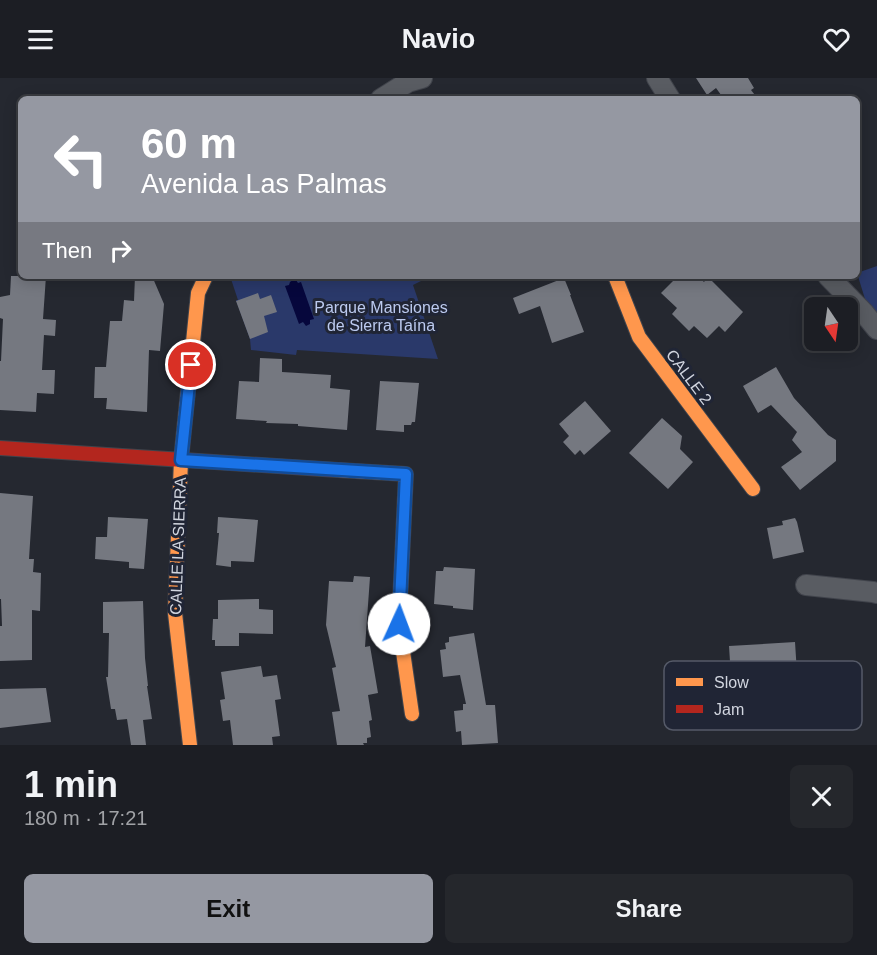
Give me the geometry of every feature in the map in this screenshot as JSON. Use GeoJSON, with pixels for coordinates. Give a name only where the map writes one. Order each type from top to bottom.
{"type":"FeatureCollection","features":[{"type":"Feature","properties":{"kind":"street"},"geometry":{"type":"LineString","coordinates":[[386,96],[408,82],[422,78]]}},
{"type":"Feature","properties":{"kind":"street"},"geometry":{"type":"LineString","coordinates":[[657,78],[668,96]]}},
{"type":"Feature","properties":{"kind":"street","name":"CALLE LA SIERRA"},"geometry":{"type":"LineString","coordinates":[[190,745],[175,613],[181,460],[198,293],[205,279]]}},
{"type":"Feature","properties":{"kind":"street","name":"CALLE 2"},"geometry":{"type":"LineString","coordinates":[[616,279],[639,337],[753,489]]}},
{"type":"Feature","properties":{"kind":"street"},"geometry":{"type":"LineString","coordinates":[[831,279],[877,329]]}},
{"type":"Feature","properties":{"kind":"street"},"geometry":{"type":"LineString","coordinates":[[0,448],[406,474],[399,624],[412,714]]}},
{"type":"Feature","properties":{"kind":"street"},"geometry":{"type":"LineString","coordinates":[[806,585],[877,593]]}},
{"type":"Feature","properties":{"kind":"green space"},"geometry":{"type":"Polygon","coordinates":[[[877,266],[877,314],[865,299],[859,279],[860,272],[877,266]]]}},
{"type":"Feature","properties":{"kind":"green space","name":"Parque Mansiones de Sierra Taína"},"geometry":{"type":"Polygon","coordinates":[[[231,279],[425,279],[413,285],[438,359],[297,350],[296,355],[251,350],[250,339],[236,300],[238,300],[231,279]]]}},
{"type":"Feature","properties":{"kind":"shaded area"},"geometry":{"type":"Polygon","coordinates":[[[293,280],[301,282],[314,319],[310,320],[310,324],[306,326],[303,322],[299,324],[285,286],[293,280]]]}},
{"type":"Feature","properties":{"kind":"building"},"geometry":{"type":"Polygon","coordinates":[[[696,78],[748,78],[754,88],[751,90],[756,96],[722,96],[716,88],[707,95],[696,78]]]}},
{"type":"Feature","properties":{"kind":"building"},"geometry":{"type":"Polygon","coordinates":[[[11,276],[18,276],[18,279],[46,279],[43,319],[56,320],[55,336],[44,335],[42,370],[55,370],[54,394],[37,393],[36,412],[0,410],[3,319],[0,318],[0,297],[10,295],[11,276]]]}},
{"type":"Feature","properties":{"kind":"building"},"geometry":{"type":"Polygon","coordinates":[[[135,279],[153,279],[164,304],[160,351],[149,350],[147,412],[106,409],[107,398],[94,398],[95,367],[106,367],[110,321],[122,321],[124,300],[134,301],[135,279]]]}},
{"type":"Feature","properties":{"kind":"building"},"geometry":{"type":"Polygon","coordinates":[[[564,279],[584,332],[552,343],[540,306],[519,314],[513,298],[564,279]]]}},
{"type":"Feature","properties":{"kind":"building"},"geometry":{"type":"Polygon","coordinates":[[[675,279],[701,279],[704,282],[710,279],[743,312],[725,332],[719,326],[707,338],[694,326],[689,331],[672,314],[677,308],[661,293],[675,279]]]}},
{"type":"Feature","properties":{"kind":"building"},"geometry":{"type":"Polygon","coordinates":[[[258,293],[260,299],[271,295],[277,312],[264,316],[268,332],[250,339],[236,301],[258,293]]]}},
{"type":"Feature","properties":{"kind":"building"},"geometry":{"type":"Polygon","coordinates":[[[260,358],[282,359],[282,372],[331,375],[330,388],[350,390],[347,430],[236,419],[239,381],[259,382],[260,358]]]}},
{"type":"Feature","properties":{"kind":"building"},"geometry":{"type":"Polygon","coordinates":[[[776,367],[794,398],[828,435],[836,440],[836,461],[800,490],[781,467],[802,452],[792,440],[797,432],[771,405],[758,413],[743,386],[776,367]]]}},
{"type":"Feature","properties":{"kind":"building"},"geometry":{"type":"Polygon","coordinates":[[[380,381],[419,383],[415,422],[411,425],[404,425],[404,432],[376,430],[380,381]]]}},
{"type":"Feature","properties":{"kind":"building"},"geometry":{"type":"Polygon","coordinates":[[[585,401],[611,431],[584,455],[580,450],[575,455],[563,442],[569,436],[559,424],[585,401]]]}},
{"type":"Feature","properties":{"kind":"building"},"geometry":{"type":"Polygon","coordinates":[[[662,418],[682,436],[680,449],[693,462],[668,489],[629,453],[662,418]]]}},
{"type":"Feature","properties":{"kind":"building"},"geometry":{"type":"Polygon","coordinates":[[[0,493],[33,496],[29,559],[34,559],[33,572],[41,573],[40,611],[32,610],[32,660],[0,661],[0,626],[2,626],[0,493]]]}},
{"type":"Feature","properties":{"kind":"building"},"geometry":{"type":"Polygon","coordinates":[[[108,517],[148,519],[144,569],[129,568],[129,562],[95,559],[96,537],[107,537],[108,517]]]}},
{"type":"Feature","properties":{"kind":"building"},"geometry":{"type":"Polygon","coordinates":[[[218,517],[258,520],[254,562],[231,561],[231,567],[216,565],[218,517]]]}},
{"type":"Feature","properties":{"kind":"building"},"geometry":{"type":"Polygon","coordinates":[[[795,518],[804,552],[773,559],[767,528],[783,525],[782,521],[795,518]]]}},
{"type":"Feature","properties":{"kind":"building"},"geometry":{"type":"Polygon","coordinates":[[[444,567],[475,569],[473,610],[434,604],[436,571],[443,571],[444,567]]]}},
{"type":"Feature","properties":{"kind":"building"},"geometry":{"type":"Polygon","coordinates":[[[354,576],[370,577],[365,647],[370,646],[378,693],[368,695],[372,720],[369,721],[371,737],[367,738],[367,743],[337,745],[332,712],[340,711],[332,668],[336,667],[326,625],[329,581],[353,582],[354,576]]]}},
{"type":"Feature","properties":{"kind":"building"},"geometry":{"type":"Polygon","coordinates":[[[259,599],[259,609],[273,610],[273,634],[239,633],[239,646],[215,646],[215,640],[212,640],[213,619],[218,619],[218,600],[259,599]]]}},
{"type":"Feature","properties":{"kind":"building"},"geometry":{"type":"Polygon","coordinates":[[[143,601],[147,686],[152,719],[143,720],[146,745],[131,745],[127,719],[117,720],[115,709],[111,709],[106,677],[108,677],[109,633],[103,633],[103,602],[143,601]]]}},
{"type":"Feature","properties":{"kind":"building"},"geometry":{"type":"Polygon","coordinates":[[[474,633],[486,705],[495,705],[498,743],[462,745],[461,731],[456,732],[454,711],[463,710],[463,704],[466,704],[460,675],[443,677],[440,650],[446,649],[445,643],[449,642],[449,637],[474,633]]]}},
{"type":"Feature","properties":{"kind":"building"},"geometry":{"type":"Polygon","coordinates":[[[795,642],[796,661],[730,661],[729,646],[795,642]]]}},
{"type":"Feature","properties":{"kind":"building"},"geometry":{"type":"Polygon","coordinates":[[[261,666],[263,677],[277,675],[281,699],[275,700],[280,736],[272,737],[273,745],[233,745],[230,720],[223,721],[220,700],[225,699],[221,672],[261,666]]]}},
{"type":"Feature","properties":{"kind":"building"},"geometry":{"type":"Polygon","coordinates":[[[46,688],[51,722],[0,728],[0,689],[46,688]]]}},
{"type":"Feature","properties":{"kind":"traffic: slow"},"geometry":{"type":"LineString","coordinates":[[190,745],[175,613],[181,460],[198,293],[205,279]]}},
{"type":"Feature","properties":{"kind":"traffic: slow"},"geometry":{"type":"LineString","coordinates":[[616,279],[639,337],[753,489]]}},
{"type":"Feature","properties":{"kind":"traffic: slow"},"geometry":{"type":"LineString","coordinates":[[338,470],[406,474],[399,624],[412,714]]}},
{"type":"Feature","properties":{"kind":"traffic: jam"},"geometry":{"type":"LineString","coordinates":[[0,448],[338,470]]}},
{"type":"Feature","properties":{"kind":"route"},"geometry":{"type":"LineString","coordinates":[[191,365],[181,460],[406,474],[399,624]]}}]}
